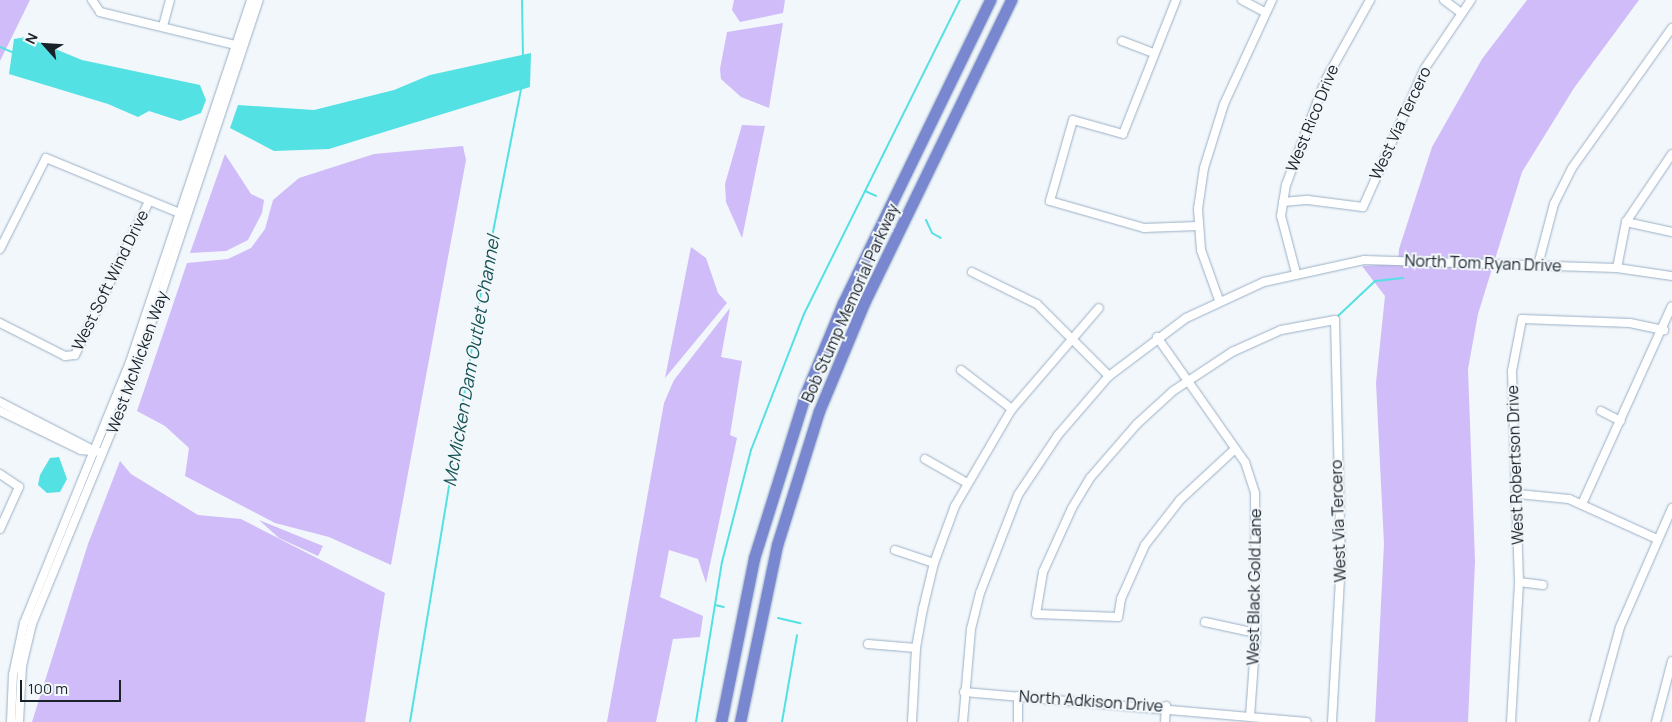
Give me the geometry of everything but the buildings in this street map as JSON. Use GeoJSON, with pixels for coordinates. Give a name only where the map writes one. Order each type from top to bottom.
{"type":"FeatureCollection","features":[{"type":"Feature","properties":{"kind":"highway","name":"Bob Stump Memorial Parkway"},"geometry":{"type":"LineString","coordinates":[[721,722],[754,558],[805,395],[844,303],[990,0]]}},
{"type":"Feature","properties":{"kind":"highway","name":"Bob Stump Memorial Parkway"},"geometry":{"type":"LineString","coordinates":[[740,722],[777,545],[819,411],[864,304],[1011,0]]}},
{"type":"Feature","properties":{"kind":"street"},"geometry":{"type":"LineString","coordinates":[[92,0],[94,8],[240,46]]}},
{"type":"Feature","properties":{"kind":"street"},"geometry":{"type":"LineString","coordinates":[[163,26],[170,0]]}},
{"type":"Feature","properties":{"kind":"street","name":"West McMicken Way"},"geometry":{"type":"LineString","coordinates":[[19,722],[22,666],[32,624],[185,216],[240,46],[251,0]]}},
{"type":"Feature","properties":{"kind":"street","name":"West McMicken Way"},"geometry":{"type":"LineString","coordinates":[[240,46],[259,0]]}},
{"type":"Feature","properties":{"kind":"street"},"geometry":{"type":"LineString","coordinates":[[1176,0],[1153,53],[1124,134],[1073,120],[1050,201],[1144,228],[1198,226]]}},
{"type":"Feature","properties":{"kind":"street"},"geometry":{"type":"LineString","coordinates":[[1242,0],[1265,12]]}},
{"type":"Feature","properties":{"kind":"street"},"geometry":{"type":"LineString","coordinates":[[1220,300],[1210,283],[1198,226],[1204,168],[1215,128],[1265,12],[1272,0]]}},
{"type":"Feature","properties":{"kind":"street","name":"West Rico Drive"},"geometry":{"type":"LineString","coordinates":[[1296,273],[1281,216],[1293,158],[1325,80],[1370,0]]}},
{"type":"Feature","properties":{"kind":"street"},"geometry":{"type":"LineString","coordinates":[[1444,0],[1461,13]]}},
{"type":"Feature","properties":{"kind":"street","name":"West Via Tercero"},"geometry":{"type":"LineString","coordinates":[[1283,202],[1308,200],[1363,207],[1399,117],[1461,13],[1471,0]]}},
{"type":"Feature","properties":{"kind":"street"},"geometry":{"type":"LineString","coordinates":[[1538,265],[1554,204],[1572,168],[1672,28]]}},
{"type":"Feature","properties":{"kind":"street"},"geometry":{"type":"LineString","coordinates":[[1122,41],[1153,53]]}},
{"type":"Feature","properties":{"kind":"street"},"geometry":{"type":"LineString","coordinates":[[1618,268],[1626,222],[1672,154]]}},
{"type":"Feature","properties":{"kind":"street"},"geometry":{"type":"LineString","coordinates":[[0,249],[46,158],[148,203],[185,216]]}},
{"type":"Feature","properties":{"kind":"street","name":"West Soft Wind Drive"},"geometry":{"type":"LineString","coordinates":[[0,323],[72,356],[148,203]]}},
{"type":"Feature","properties":{"kind":"street"},"geometry":{"type":"LineString","coordinates":[[1626,222],[1672,232]]}},
{"type":"Feature","properties":{"kind":"street","name":"North Tom Ryan Drive"},"geometry":{"type":"LineString","coordinates":[[963,722],[964,692],[980,593],[1018,495],[1058,435],[1109,376],[1157,336],[1220,300],[1296,273],[1375,260],[1618,268],[1672,276]]}},
{"type":"Feature","properties":{"kind":"street"},"geometry":{"type":"LineString","coordinates":[[972,272],[1037,304],[1109,376]]}},
{"type":"Feature","properties":{"kind":"street"},"geometry":{"type":"LineString","coordinates":[[1582,504],[1664,330],[1672,306]]}},
{"type":"Feature","properties":{"kind":"street"},"geometry":{"type":"LineString","coordinates":[[912,722],[916,648],[934,563],[967,483],[1012,409],[1099,308]]}},
{"type":"Feature","properties":{"kind":"street","name":"West Robertson Drive"},"geometry":{"type":"LineString","coordinates":[[1511,722],[1519,582],[1518,494],[1512,371],[1522,319],[1630,322],[1664,330]]}},
{"type":"Feature","properties":{"kind":"street","name":"West Via Tercero"},"geometry":{"type":"LineString","coordinates":[[1187,380],[1232,352],[1274,333],[1335,320],[1341,561],[1332,722]]}},
{"type":"Feature","properties":{"kind":"street","name":"West Black Gold Lane"},"geometry":{"type":"LineString","coordinates":[[1157,336],[1235,449],[1255,493],[1256,633],[1250,716]]}},
{"type":"Feature","properties":{"kind":"street"},"geometry":{"type":"LineString","coordinates":[[961,370],[1012,409]]}},
{"type":"Feature","properties":{"kind":"street"},"geometry":{"type":"LineString","coordinates":[[1187,380],[1117,444],[1090,478],[1052,548],[1036,614],[1118,617],[1121,598],[1145,544],[1180,500],[1235,449]]}},
{"type":"Feature","properties":{"kind":"street"},"geometry":{"type":"LineString","coordinates":[[0,402],[98,452]]}},
{"type":"Feature","properties":{"kind":"street"},"geometry":{"type":"LineString","coordinates":[[1601,411],[1621,421]]}},
{"type":"Feature","properties":{"kind":"street"},"geometry":{"type":"LineString","coordinates":[[0,412],[81,450],[98,452]]}},
{"type":"Feature","properties":{"kind":"street","name":"West McMicken Way"},"geometry":{"type":"LineString","coordinates":[[12,722],[13,675],[22,628],[98,452]]}},
{"type":"Feature","properties":{"kind":"street"},"geometry":{"type":"LineString","coordinates":[[924,459],[967,483]]}},
{"type":"Feature","properties":{"kind":"street"},"geometry":{"type":"LineString","coordinates":[[0,474],[19,487],[0,529]]}},
{"type":"Feature","properties":{"kind":"street"},"geometry":{"type":"LineString","coordinates":[[1518,494],[1549,495],[1582,504],[1657,539]]}},
{"type":"Feature","properties":{"kind":"street"},"geometry":{"type":"LineString","coordinates":[[1594,722],[1620,627],[1672,508]]}},
{"type":"Feature","properties":{"kind":"street"},"geometry":{"type":"LineString","coordinates":[[895,550],[934,563]]}},
{"type":"Feature","properties":{"kind":"street"},"geometry":{"type":"LineString","coordinates":[[1519,582],[1543,585]]}},
{"type":"Feature","properties":{"kind":"street"},"geometry":{"type":"LineString","coordinates":[[1205,622],[1256,633]]}},
{"type":"Feature","properties":{"kind":"street"},"geometry":{"type":"LineString","coordinates":[[868,644],[916,648]]}},
{"type":"Feature","properties":{"kind":"street"},"geometry":{"type":"LineString","coordinates":[[1656,722],[1672,661]]}},
{"type":"Feature","properties":{"kind":"street","name":"North Adkison Drive"},"geometry":{"type":"LineString","coordinates":[[964,692],[1166,706],[1307,722]]}},
{"type":"Feature","properties":{"kind":"street"},"geometry":{"type":"LineString","coordinates":[[1018,696],[1018,722]]}},
{"type":"Feature","properties":{"kind":"street"},"geometry":{"type":"LineString","coordinates":[[1165,722],[1166,706]]}},
{"type":"Feature","properties":{"kind":"shaded area"},"geometry":{"type":"Polygon","coordinates":[[[0,0],[30,0],[0,61],[0,0]]]}},
{"type":"Feature","properties":{"kind":"shaded area"},"geometry":{"type":"Polygon","coordinates":[[[734,0],[785,0],[783,13],[740,22],[732,10],[734,0]]]}},
{"type":"Feature","properties":{"kind":"shaded area"},"geometry":{"type":"Polygon","coordinates":[[[1527,0],[1639,0],[1574,88],[1522,172],[1478,314],[1468,369],[1475,561],[1468,722],[1375,722],[1384,544],[1376,383],[1385,296],[1362,266],[1398,264],[1399,249],[1432,147],[1482,59],[1527,0]]]}},
{"type":"Feature","properties":{"kind":"shaded area"},"geometry":{"type":"Polygon","coordinates":[[[783,23],[769,108],[741,97],[721,79],[720,69],[727,32],[783,23]]]}},
{"type":"Feature","properties":{"kind":"shaded area"},"geometry":{"type":"Polygon","coordinates":[[[742,125],[765,126],[742,238],[726,202],[725,184],[742,125]]]}},
{"type":"Feature","properties":{"kind":"shaded area"},"geometry":{"type":"Polygon","coordinates":[[[463,146],[466,160],[391,565],[329,537],[275,523],[185,476],[189,448],[165,426],[137,411],[187,263],[228,259],[251,248],[265,229],[273,200],[299,178],[374,154],[463,146]]]}},
{"type":"Feature","properties":{"kind":"shaded area"},"geometry":{"type":"Polygon","coordinates":[[[225,154],[251,194],[264,200],[262,213],[248,240],[226,251],[190,253],[225,154]]]}},
{"type":"Feature","properties":{"kind":"shaded area"},"geometry":{"type":"Polygon","coordinates":[[[691,247],[706,258],[718,293],[727,303],[665,378],[691,247]]]}},
{"type":"Feature","properties":{"kind":"shaded area"},"geometry":{"type":"Polygon","coordinates":[[[730,308],[721,357],[742,361],[730,435],[737,438],[706,583],[698,559],[669,550],[660,597],[703,616],[700,637],[673,639],[656,722],[607,722],[664,403],[674,380],[730,308]]]}},
{"type":"Feature","properties":{"kind":"shaded area"},"geometry":{"type":"Polygon","coordinates":[[[120,461],[131,474],[198,515],[241,519],[385,593],[365,722],[32,722],[88,544],[120,461]]]}},
{"type":"Feature","properties":{"kind":"shaded area"},"geometry":{"type":"Polygon","coordinates":[[[259,520],[323,546],[318,556],[279,538],[259,520]]]}},
{"type":"Feature","properties":{"kind":"water"},"geometry":{"type":"Polygon","coordinates":[[[26,37],[82,60],[200,85],[206,100],[201,113],[180,121],[149,111],[138,117],[108,104],[9,74],[14,39],[26,37]]]}},
{"type":"Feature","properties":{"kind":"water"},"geometry":{"type":"Polygon","coordinates":[[[531,53],[530,87],[329,149],[274,151],[230,128],[238,105],[314,110],[394,90],[430,75],[531,53]]]}},
{"type":"Feature","properties":{"kind":"water"},"geometry":{"type":"Polygon","coordinates":[[[59,457],[67,479],[60,492],[47,493],[38,485],[40,475],[50,458],[59,457]]]}},
{"type":"Feature","properties":{"kind":"waterway","name":"McMicken Dam Outlet Channel"},"geometry":{"type":"LineString","coordinates":[[522,0],[523,57]]}},
{"type":"Feature","properties":{"kind":"waterway"},"geometry":{"type":"LineString","coordinates":[[696,722],[722,562],[751,450],[804,314],[960,0]]}},
{"type":"Feature","properties":{"kind":"waterway"},"geometry":{"type":"LineString","coordinates":[[0,47],[14,53]]}},
{"type":"Feature","properties":{"kind":"waterway","name":"McMicken Dam Outlet Channel"},"geometry":{"type":"LineString","coordinates":[[410,722],[482,288],[521,89]]}},
{"type":"Feature","properties":{"kind":"waterway"},"geometry":{"type":"LineString","coordinates":[[865,191],[876,196]]}},
{"type":"Feature","properties":{"kind":"waterway"},"geometry":{"type":"LineString","coordinates":[[926,220],[932,233],[941,238]]}},
{"type":"Feature","properties":{"kind":"waterway"},"geometry":{"type":"LineString","coordinates":[[1338,316],[1375,281],[1403,278]]}},
{"type":"Feature","properties":{"kind":"waterway"},"geometry":{"type":"LineString","coordinates":[[715,605],[724,607]]}},
{"type":"Feature","properties":{"kind":"waterway"},"geometry":{"type":"LineString","coordinates":[[778,618],[800,623]]}},
{"type":"Feature","properties":{"kind":"waterway"},"geometry":{"type":"LineString","coordinates":[[782,722],[797,635]]}}]}
